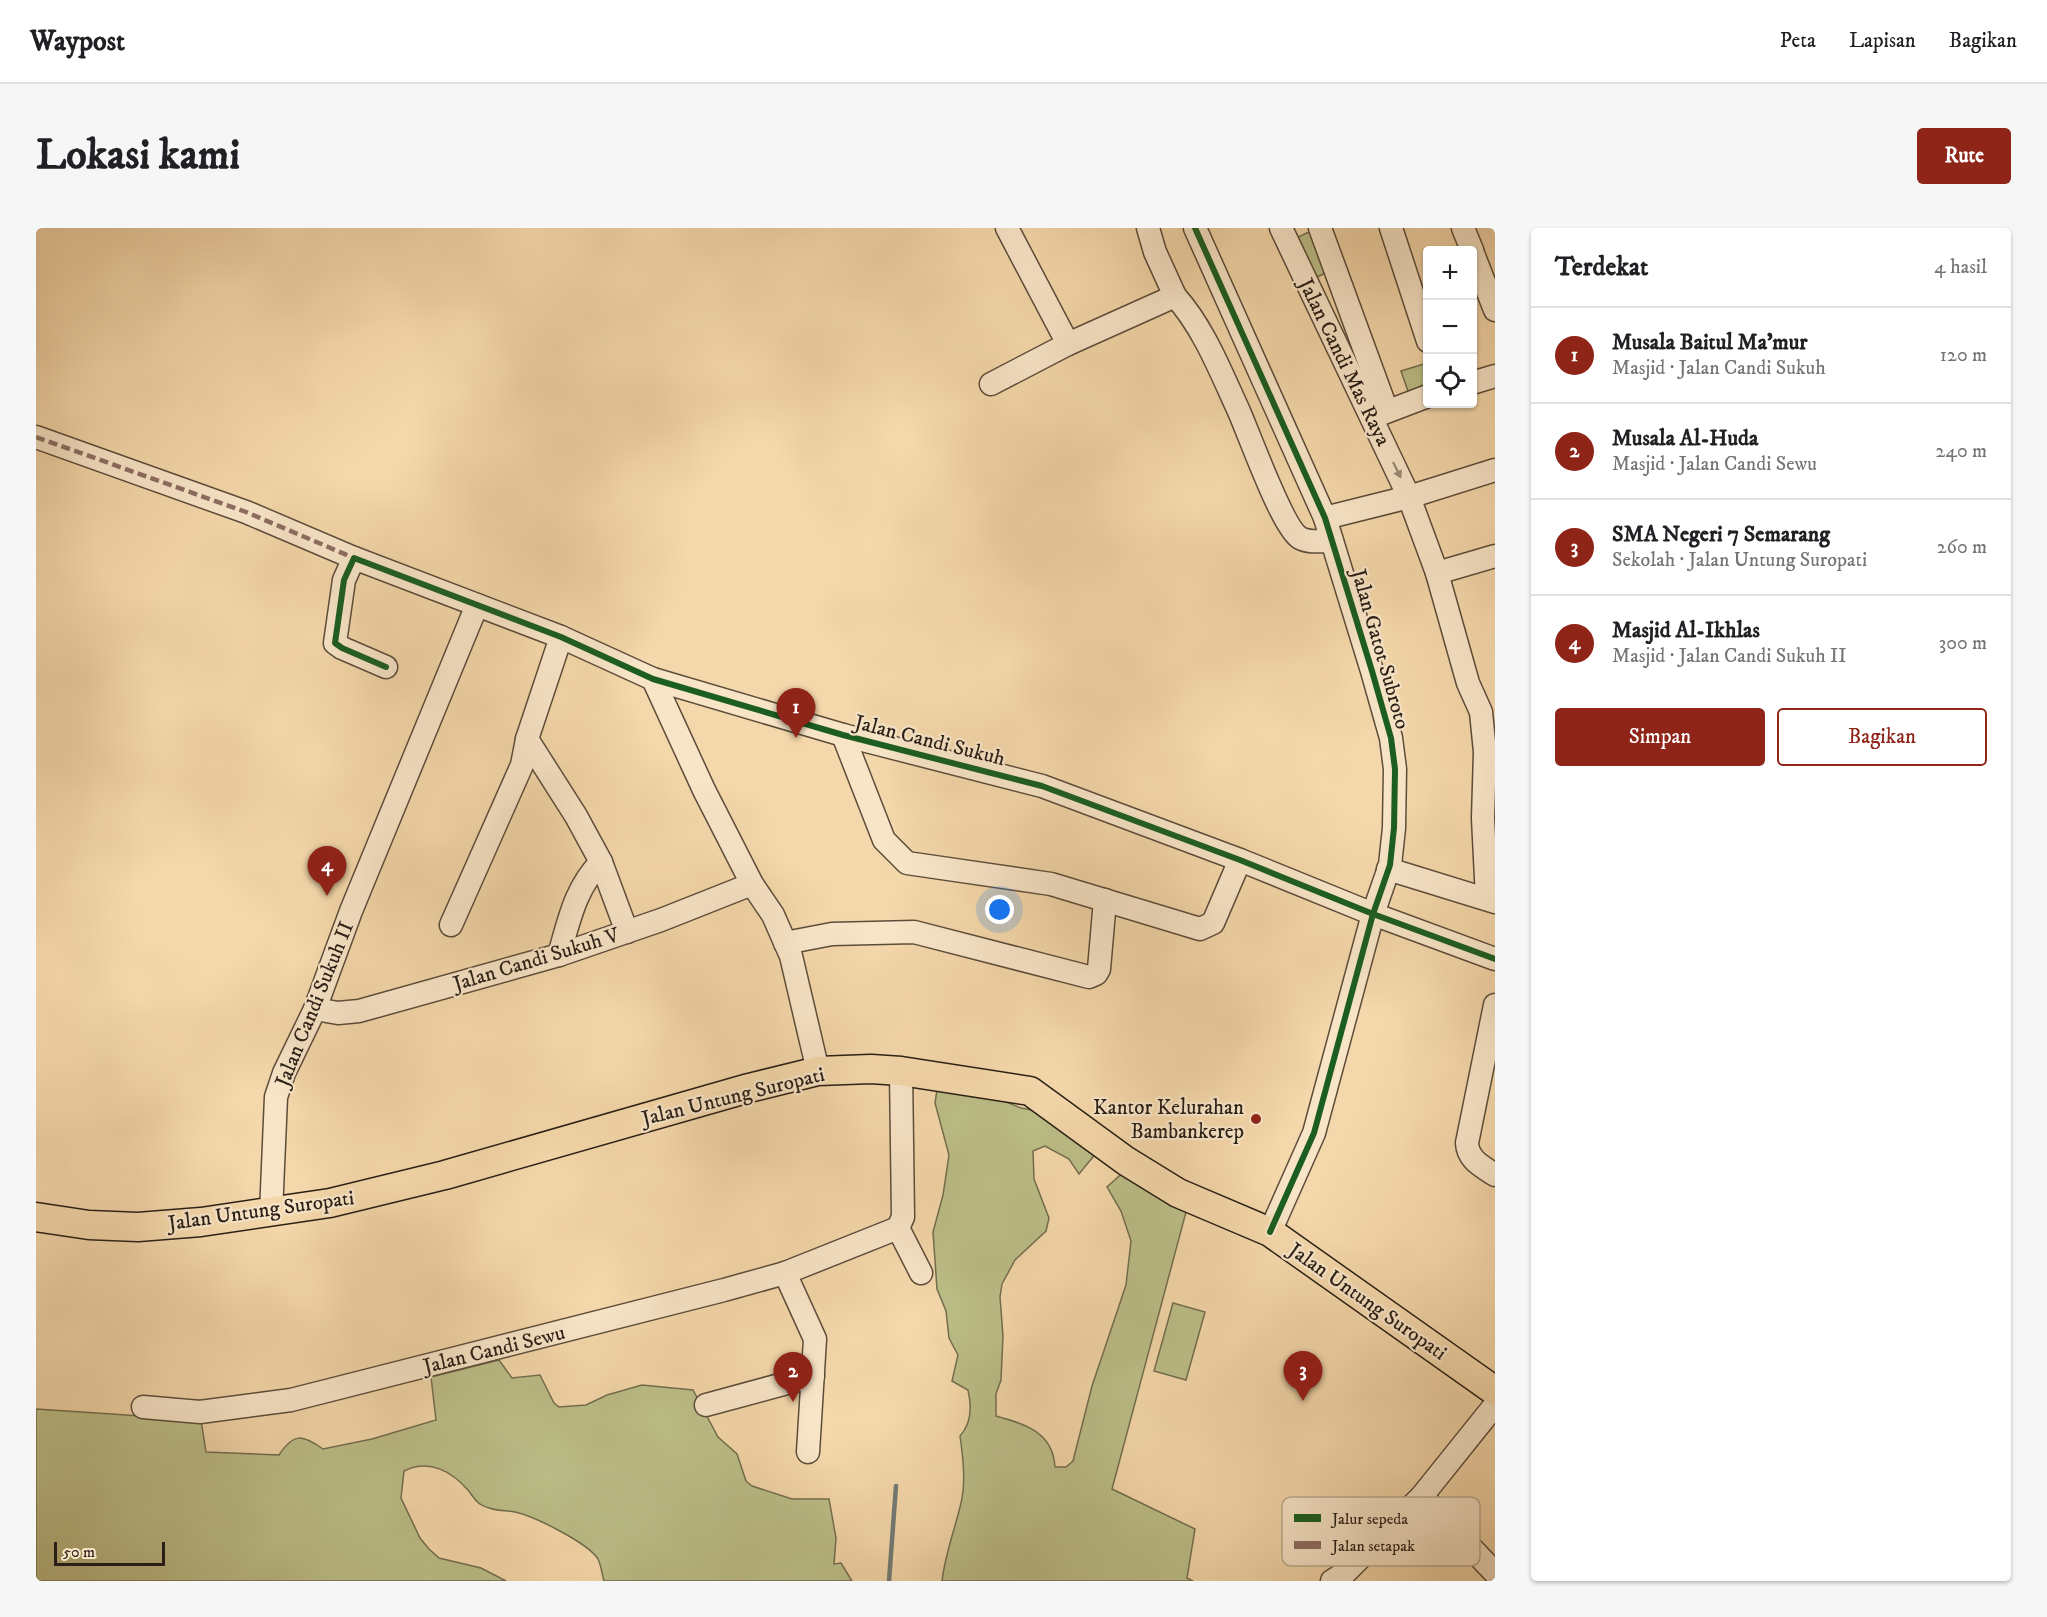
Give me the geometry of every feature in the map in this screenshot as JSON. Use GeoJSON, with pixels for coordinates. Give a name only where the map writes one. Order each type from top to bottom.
{"type":"FeatureCollection","features":[{"type":"Feature","properties":{"kind":"main road","name":"Jalan Untung Suropati"},"geometry":{"type":"LineString","coordinates":[[36,1217],[88,1225],[138,1227],[271,1213],[330,1203],[445,1175],[738,1091],[818,1071],[871,1069],[901,1071],[1030,1091],[1126,1161],[1178,1193],[1269,1233],[1492,1388]]}},
{"type":"Feature","properties":{"kind":"street"},"geometry":{"type":"LineString","coordinates":[[1007,228],[1068,344]]}},
{"type":"Feature","properties":{"kind":"street"},"geometry":{"type":"LineString","coordinates":[[1148,228],[1155,252],[1175,296],[1190,312],[1275,497],[1299,538],[1315,542],[1332,541]]}},
{"type":"Feature","properties":{"kind":"street","name":"Jalan Gatot Subroto"},"geometry":{"type":"LineString","coordinates":[[1195,228],[1310,482],[1324,518],[1391,738],[1395,769],[1395,808],[1388,869],[1373,914],[1314,1133],[1269,1233]]}},
{"type":"Feature","properties":{"kind":"street"},"geometry":{"type":"LineString","coordinates":[[1320,228],[1366,382]]}},
{"type":"Feature","properties":{"kind":"street"},"geometry":{"type":"LineString","coordinates":[[1391,228],[1423,326]]}},
{"type":"Feature","properties":{"kind":"street"},"geometry":{"type":"LineString","coordinates":[[1464,228],[1470,246]]}},
{"type":"Feature","properties":{"kind":"street","name":"Jalan Candi Mas Raya"},"geometry":{"type":"LineString","coordinates":[[1290,231],[1366,382],[1437,573],[1468,682],[1488,709],[1485,752],[1491,901]]}},
{"type":"Feature","properties":{"kind":"street"},"geometry":{"type":"LineString","coordinates":[[1477,264],[1495,310]]}},
{"type":"Feature","properties":{"kind":"street"},"geometry":{"type":"LineString","coordinates":[[991,384],[1068,344],[1175,296]]}},
{"type":"Feature","properties":{"kind":"street"},"geometry":{"type":"LineString","coordinates":[[1477,382],[1495,376]]}},
{"type":"Feature","properties":{"kind":"street"},"geometry":{"type":"LineString","coordinates":[[1379,415],[1423,398]]}},
{"type":"Feature","properties":{"kind":"street","name":"Jalan Candi Sukuh"},"geometry":{"type":"LineString","coordinates":[[36,437],[246,512],[354,558],[561,637],[653,679],[843,735],[1042,786],[1495,959]]}},
{"type":"Feature","properties":{"kind":"street"},"geometry":{"type":"LineString","coordinates":[[1324,518],[1409,497],[1495,470]]}},
{"type":"Feature","properties":{"kind":"street"},"geometry":{"type":"LineString","coordinates":[[1275,497],[1310,482]]}},
{"type":"Feature","properties":{"kind":"street"},"geometry":{"type":"LineString","coordinates":[[1437,573],[1495,556]]}},
{"type":"Feature","properties":{"kind":"street"},"geometry":{"type":"LineString","coordinates":[[354,558],[344,580],[335,643],[386,668]]}},
{"type":"Feature","properties":{"kind":"street","name":"Jalan Candi Sukuh II"},"geometry":{"type":"LineString","coordinates":[[271,1213],[276,1097],[284,1072],[315,1009],[360,888],[477,604]]}},
{"type":"Feature","properties":{"kind":"street"},"geometry":{"type":"LineString","coordinates":[[451,925],[522,765],[527,739],[561,637]]}},
{"type":"Feature","properties":{"kind":"street"},"geometry":{"type":"LineString","coordinates":[[653,679],[704,790],[752,884],[773,915],[791,956],[818,1071]]}},
{"type":"Feature","properties":{"kind":"street","name":"Jalan Candi Sukuh"},"geometry":{"type":"LineString","coordinates":[[843,735],[884,840],[906,863],[1051,884],[1200,929],[1207,928],[1213,923],[1240,860]]}},
{"type":"Feature","properties":{"kind":"street"},"geometry":{"type":"LineString","coordinates":[[527,739],[576,816],[601,861],[627,932]]}},
{"type":"Feature","properties":{"kind":"street"},"geometry":{"type":"LineString","coordinates":[[559,955],[576,897],[588,875],[601,861]]}},
{"type":"Feature","properties":{"kind":"street"},"geometry":{"type":"LineString","coordinates":[[1388,869],[1491,901]]}},
{"type":"Feature","properties":{"kind":"street","name":"Jalan Candi Sukuh V"},"geometry":{"type":"LineString","coordinates":[[315,1009],[338,1012],[358,1011],[559,955],[627,932],[752,884]]}},
{"type":"Feature","properties":{"kind":"street"},"geometry":{"type":"LineString","coordinates":[[785,943],[832,934],[914,932],[1089,976],[1096,974],[1099,969],[1105,900]]}},
{"type":"Feature","properties":{"kind":"street"},"geometry":{"type":"LineString","coordinates":[[1495,1005],[1489,1074],[1467,1150],[1473,1160],[1495,1175]]}},
{"type":"Feature","properties":{"kind":"street"},"geometry":{"type":"LineString","coordinates":[[901,1071],[903,1217],[898,1228],[921,1273]]}},
{"type":"Feature","properties":{"kind":"street","name":"Jalan Candi Sewu"},"geometry":{"type":"LineString","coordinates":[[143,1407],[200,1412],[291,1400],[785,1273],[898,1228]]}},
{"type":"Feature","properties":{"kind":"street"},"geometry":{"type":"LineString","coordinates":[[785,1273],[797,1293],[814,1339],[808,1452]]}},
{"type":"Feature","properties":{"kind":"street"},"geometry":{"type":"LineString","coordinates":[[706,1405],[813,1376]]}},
{"type":"Feature","properties":{"kind":"street"},"geometry":{"type":"LineString","coordinates":[[1422,1496],[1492,1388]]}},
{"type":"Feature","properties":{"kind":"street"},"geometry":{"type":"LineString","coordinates":[[1480,1558],[1495,1574],[1489,1581]]}},
{"type":"Feature","properties":{"kind":"street"},"geometry":{"type":"LineString","coordinates":[[1332,1581],[1351,1566]]}},
{"type":"Feature","properties":{"kind":"green space"},"geometry":{"type":"Polygon","coordinates":[[[1313,230],[1332,270],[1313,279],[1294,239],[1313,230]]]}},
{"type":"Feature","properties":{"kind":"green space"},"geometry":{"type":"Polygon","coordinates":[[[1423,364],[1423,392],[1410,397],[1401,371],[1423,364]]]}},
{"type":"Feature","properties":{"kind":"green space"},"geometry":{"type":"Polygon","coordinates":[[[937,1090],[979,1091],[1021,1108],[1054,1114],[1097,1152],[1079,1174],[1069,1159],[1045,1146],[1033,1151],[1034,1179],[1049,1218],[1046,1231],[1015,1260],[1002,1284],[1000,1297],[1003,1336],[1001,1380],[996,1394],[996,1416],[1036,1431],[1049,1445],[1055,1467],[1066,1467],[1073,1461],[1092,1386],[1126,1285],[1131,1241],[1121,1211],[1107,1187],[1127,1169],[1186,1212],[1112,1489],[1195,1529],[1187,1578],[1193,1581],[942,1581],[945,1561],[963,1495],[960,1436],[969,1420],[970,1403],[968,1390],[952,1381],[958,1355],[949,1338],[946,1311],[937,1289],[933,1232],[943,1195],[949,1155],[935,1103],[937,1090]]]}},
{"type":"Feature","properties":{"kind":"green space"},"geometry":{"type":"Polygon","coordinates":[[[1173,1303],[1205,1312],[1186,1380],[1154,1371],[1173,1303]]]}},
{"type":"Feature","properties":{"kind":"green space"},"geometry":{"type":"Polygon","coordinates":[[[499,1360],[512,1378],[540,1375],[554,1403],[559,1407],[586,1405],[607,1395],[642,1385],[693,1390],[718,1437],[737,1454],[746,1481],[752,1486],[792,1499],[829,1499],[836,1538],[834,1564],[841,1563],[852,1581],[604,1581],[598,1559],[572,1538],[547,1524],[524,1515],[484,1506],[455,1478],[439,1469],[422,1466],[404,1471],[401,1498],[420,1538],[439,1558],[481,1568],[506,1581],[36,1581],[36,1409],[201,1420],[206,1452],[279,1455],[294,1439],[310,1441],[323,1449],[372,1439],[436,1420],[431,1377],[499,1360]]]}},
{"type":"Feature","properties":{"kind":"waterway"},"geometry":{"type":"LineString","coordinates":[[889,1581],[896,1486]]}},
{"type":"Feature","properties":{"kind":"marked path"},"geometry":{"type":"LineString","coordinates":[[36,437],[246,512],[354,558]]}},
{"type":"Feature","properties":{"kind":"cycle path"},"geometry":{"type":"LineString","coordinates":[[1195,228],[1325,518],[1391,738],[1395,769],[1394,828],[1390,865],[1373,914],[1314,1133],[1270,1232]]}},
{"type":"Feature","properties":{"kind":"cycle path"},"geometry":{"type":"LineString","coordinates":[[386,667],[335,643],[344,580],[354,558],[561,637],[653,679],[843,735],[1042,786],[1495,959]]}},
{"type":"Feature","properties":{"kind":"place","name":"Musala Baitul Ma'mur"},"geometry":{"type":"Point","coordinates":[796,738]}},
{"type":"Feature","properties":{"kind":"place","name":"Masjid Al-Ikhlas"},"geometry":{"type":"Point","coordinates":[327,896]}},
{"type":"Feature","properties":{"kind":"place","name":"Kantor Kelurahan Bambankerep"},"geometry":{"type":"Point","coordinates":[1256,1119]}},
{"type":"Feature","properties":{"kind":"place","name":"SMA Negeri 7 Semarang"},"geometry":{"type":"Point","coordinates":[1303,1401]}},
{"type":"Feature","properties":{"kind":"place","name":"Musala Al-Huda"},"geometry":{"type":"Point","coordinates":[793,1402]}}]}
